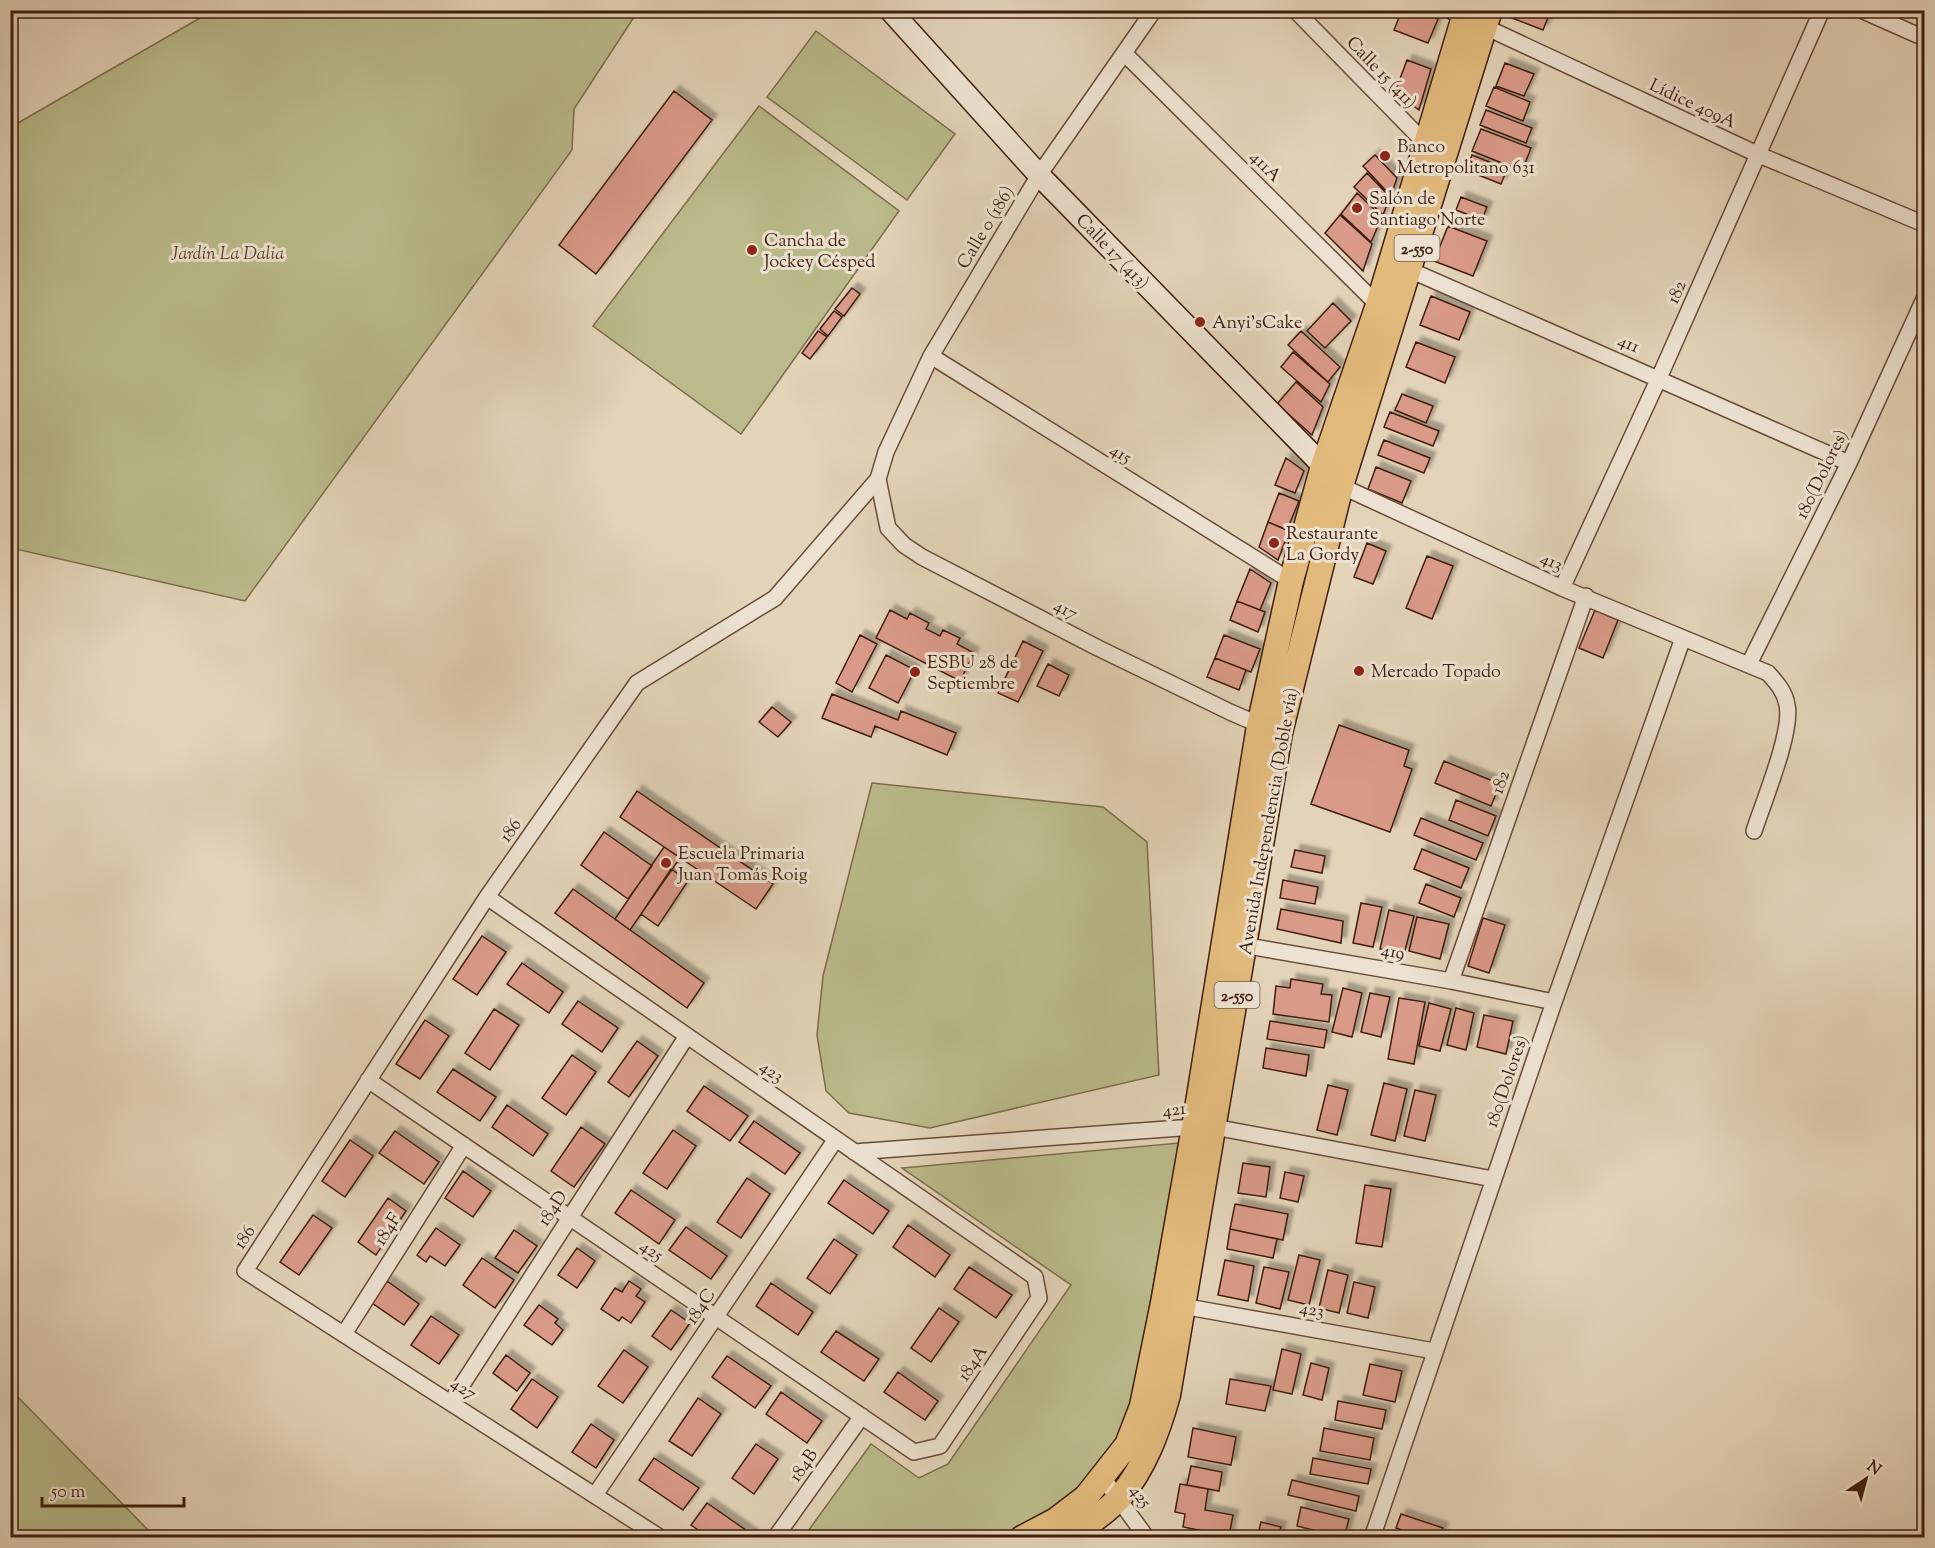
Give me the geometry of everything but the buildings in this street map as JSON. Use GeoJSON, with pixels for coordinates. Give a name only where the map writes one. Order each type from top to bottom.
{"type":"FeatureCollection","features":[{"type":"Feature","properties":{"kind":"main road","name":"Calle 17 (413)"},"geometry":{"type":"LineString","coordinates":[[890,10],[1039,175],[1341,486]]}},
{"type":"Feature","properties":{"kind":"main road","name":"Avenida Independencia (Doble vía)"},"geometry":{"type":"LineString","coordinates":[[1269,729],[1341,486],[1401,266],[1436,149],[1470,15]]}},
{"type":"Feature","properties":{"kind":"main road","name":"Avenida Independencia (Doble vía)"},"geometry":{"type":"LineString","coordinates":[[1119,1498],[1138,1472],[1160,1422],[1168,1395],[1182,1306],[1204,1127],[1291,581],[1323,466],[1378,305],[1401,266]]}},
{"type":"Feature","properties":{"kind":"main road","name":"Avenida Independencia (Doble vía)"},"geometry":{"type":"LineString","coordinates":[[1103,1478],[1127,1445],[1142,1406],[1163,1303],[1204,1127]]}},
{"type":"Feature","properties":{"kind":"main road","name":"2-550"},"geometry":{"type":"LineString","coordinates":[[1023,1538],[1056,1520],[1086,1497],[1103,1478]]}},
{"type":"Feature","properties":{"kind":"main road","name":"2-550"},"geometry":{"type":"LineString","coordinates":[[1068,1538],[1119,1498]]}},
{"type":"Feature","properties":{"kind":"street","name":"Calle 0 (186)"},"geometry":{"type":"LineString","coordinates":[[878,479],[886,452],[931,356],[1039,175],[1154,10]]}},
{"type":"Feature","properties":{"kind":"street","name":"Calle 15 (411)"},"geometry":{"type":"LineString","coordinates":[[1295,10],[1436,149]]}},
{"type":"Feature","properties":{"kind":"street","name":"182"},"geometry":{"type":"LineString","coordinates":[[1563,588],[1822,10]]}},
{"type":"Feature","properties":{"kind":"street"},"geometry":{"type":"LineString","coordinates":[[1861,10],[1924,38]]}},
{"type":"Feature","properties":{"kind":"street","name":"Lídice 409A"},"geometry":{"type":"LineString","coordinates":[[1470,15],[1757,154],[1924,225]]}},
{"type":"Feature","properties":{"kind":"street","name":"411A"},"geometry":{"type":"LineString","coordinates":[[1125,54],[1378,305]]}},
{"type":"Feature","properties":{"kind":"street","name":"411"},"geometry":{"type":"LineString","coordinates":[[1401,266],[1849,463]]}},
{"type":"Feature","properties":{"kind":"street","name":"180(Dolores)"},"geometry":{"type":"LineString","coordinates":[[1749,664],[1849,463],[1924,299]]}},
{"type":"Feature","properties":{"kind":"street","name":"415"},"geometry":{"type":"LineString","coordinates":[[931,356],[1291,581]]}},
{"type":"Feature","properties":{"kind":"street","name":"417"},"geometry":{"type":"LineString","coordinates":[[878,479],[888,528],[904,545],[922,557],[1098,648],[1269,729]]}},
{"type":"Feature","properties":{"kind":"street","name":"186"},"geometry":{"type":"LineString","coordinates":[[246,1271],[487,897],[637,682],[775,598],[878,479]]}},
{"type":"Feature","properties":{"kind":"street","name":"413"},"geometry":{"type":"LineString","coordinates":[[1341,486],[1563,588],[1768,673],[1783,690],[1788,707],[1787,730],[1754,831]]}},
{"type":"Feature","properties":{"kind":"street","name":"182"},"geometry":{"type":"LineString","coordinates":[[1451,981],[1586,596]]}},
{"type":"Feature","properties":{"kind":"street","name":"180(Dolores)"},"geometry":{"type":"LineString","coordinates":[[1372,1538],[1554,1002],[1683,638]]}},
{"type":"Feature","properties":{"kind":"street","name":"423"},"geometry":{"type":"LineString","coordinates":[[487,897],[1035,1277]]}},
{"type":"Feature","properties":{"kind":"street","name":"419"},"geometry":{"type":"LineString","coordinates":[[1235,943],[1451,981],[1554,1002]]}},
{"type":"Feature","properties":{"kind":"street","name":"184D"},"geometry":{"type":"LineString","coordinates":[[451,1402],[687,1036]]}},
{"type":"Feature","properties":{"kind":"street","name":"425"},"geometry":{"type":"LineString","coordinates":[[368,1080],[914,1452]]}},
{"type":"Feature","properties":{"kind":"street","name":"421"},"geometry":{"type":"LineString","coordinates":[[854,1152],[1204,1127],[1493,1179]]}},
{"type":"Feature","properties":{"kind":"street","name":"184C"},"geometry":{"type":"LineString","coordinates":[[595,1495],[836,1139]]}},
{"type":"Feature","properties":{"kind":"street","name":"184F"},"geometry":{"type":"LineString","coordinates":[[344,1334],[464,1145]]}},
{"type":"Feature","properties":{"kind":"street","name":"427"},"geometry":{"type":"LineString","coordinates":[[246,1271],[661,1538]]}},
{"type":"Feature","properties":{"kind":"street","name":"184A"},"geometry":{"type":"LineString","coordinates":[[914,1452],[940,1446],[1039,1298],[1035,1277]]}},
{"type":"Feature","properties":{"kind":"street","name":"423"},"geometry":{"type":"LineString","coordinates":[[1182,1306],[1434,1351]]}},
{"type":"Feature","properties":{"kind":"street","name":"184B"},"geometry":{"type":"LineString","coordinates":[[775,1538],[862,1416]]}},
{"type":"Feature","properties":{"kind":"street","name":"425"},"geometry":{"type":"LineString","coordinates":[[1103,1478],[1147,1538]]}},
{"type":"Feature","properties":{"kind":"green space","name":"Jardín La Dalia"},"geometry":{"type":"Polygon","coordinates":[[[212,11],[638,11],[574,109],[572,150],[245,601],[11,548],[11,127],[212,11]]]}},
{"type":"Feature","properties":{"kind":"green space"},"geometry":{"type":"Polygon","coordinates":[[[816,31],[955,134],[907,200],[767,97],[816,31]]]}},
{"type":"Feature","properties":{"kind":"green space"},"geometry":{"type":"Polygon","coordinates":[[[759,106],[899,211],[741,434],[593,326],[759,106]]]}},
{"type":"Feature","properties":{"kind":"green space"},"geometry":{"type":"Polygon","coordinates":[[[872,783],[1103,807],[1147,842],[1159,1075],[930,1128],[849,1113],[826,1091],[817,1035],[823,976],[872,783]]]}},
{"type":"Feature","properties":{"kind":"green space"},"geometry":{"type":"Polygon","coordinates":[[[1179,1143],[1130,1413],[1109,1458],[1058,1509],[1001,1537],[803,1538],[871,1444],[919,1478],[948,1464],[1071,1285],[902,1168],[1179,1143]]]}},
{"type":"Feature","properties":{"kind":"green space"},"geometry":{"type":"Polygon","coordinates":[[[11,1390],[148,1530],[157,1537],[11,1537],[11,1390]]]}},
{"type":"Feature","properties":{"kind":"place","name":"Banco Metropolitano 631"},"geometry":{"type":"Point","coordinates":[1385,156]}},
{"type":"Feature","properties":{"kind":"place","name":"Salón de Santiago Norte"},"geometry":{"type":"Point","coordinates":[1357,208]}},
{"type":"Feature","properties":{"kind":"place","name":"Cancha de Jockey Césped"},"geometry":{"type":"Point","coordinates":[752,250]}},
{"type":"Feature","properties":{"kind":"place","name":"Anyi'sCake"},"geometry":{"type":"Point","coordinates":[1200,322]}},
{"type":"Feature","properties":{"kind":"place","name":"Restaurante La Gordy"},"geometry":{"type":"Point","coordinates":[1274,543]}},
{"type":"Feature","properties":{"kind":"place","name":"Mercado Topado"},"geometry":{"type":"Point","coordinates":[1359,671]}},
{"type":"Feature","properties":{"kind":"place","name":"ESBU 28 de Septiembre"},"geometry":{"type":"Point","coordinates":[915,672]}},
{"type":"Feature","properties":{"kind":"place","name":"Escuela Primaria Juan Tomás Roig"},"geometry":{"type":"Point","coordinates":[666,863]}}]}
